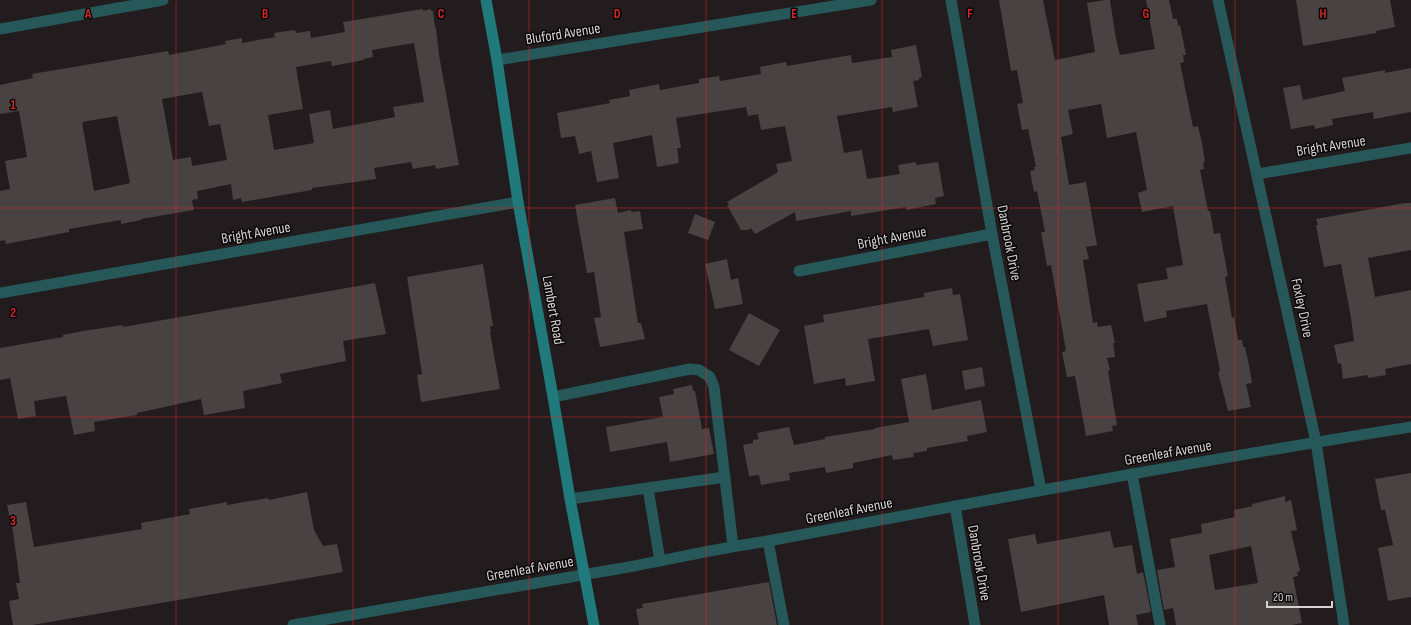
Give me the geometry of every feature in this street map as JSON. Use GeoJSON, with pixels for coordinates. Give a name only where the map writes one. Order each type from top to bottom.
{"type":"FeatureCollection","features":[{"type":"Feature","properties":{"kind":"main road","name":"Lambert Road"},"geometry":{"type":"LineString","coordinates":[[486,0],[497,60],[518,202],[570,499],[594,625]]}},
{"type":"Feature","properties":{"kind":"street"},"geometry":{"type":"LineString","coordinates":[[0,29],[163,0]]}},
{"type":"Feature","properties":{"kind":"street","name":"Bluford Avenue"},"geometry":{"type":"LineString","coordinates":[[497,60],[870,0]]}},
{"type":"Feature","properties":{"kind":"street","name":"Danbrook Drive"},"geometry":{"type":"LineString","coordinates":[[951,0],[992,234],[1041,490]]}},
{"type":"Feature","properties":{"kind":"street","name":"Foxley Drive"},"geometry":{"type":"LineString","coordinates":[[1218,0],[1316,442],[1344,625]]}},
{"type":"Feature","properties":{"kind":"street","name":"Bright Avenue"},"geometry":{"type":"LineString","coordinates":[[1257,174],[1411,148]]}},
{"type":"Feature","properties":{"kind":"street","name":"Bright Avenue"},"geometry":{"type":"LineString","coordinates":[[0,292],[518,202]]}},
{"type":"Feature","properties":{"kind":"street","name":"Bright Avenue"},"geometry":{"type":"LineString","coordinates":[[799,271],[992,234]]}},
{"type":"Feature","properties":{"kind":"street"},"geometry":{"type":"LineString","coordinates":[[553,397],[690,369],[700,370],[710,377],[714,387],[733,546]]}},
{"type":"Feature","properties":{"kind":"street","name":"Greenleaf Avenue"},"geometry":{"type":"LineString","coordinates":[[293,625],[584,575],[733,546],[768,541],[1041,490],[1411,427]]}},
{"type":"Feature","properties":{"kind":"street"},"geometry":{"type":"LineString","coordinates":[[1132,474],[1160,625]]}},
{"type":"Feature","properties":{"kind":"street"},"geometry":{"type":"LineString","coordinates":[[570,499],[725,476]]}},
{"type":"Feature","properties":{"kind":"street"},"geometry":{"type":"LineString","coordinates":[[648,488],[660,561]]}},
{"type":"Feature","properties":{"kind":"street","name":"Danbrook Drive"},"geometry":{"type":"LineString","coordinates":[[955,506],[974,625]]}},
{"type":"Feature","properties":{"kind":"street"},"geometry":{"type":"LineString","coordinates":[[768,541],[784,625]]}},
{"type":"Feature","properties":{"kind":"building"},"geometry":{"type":"Polygon","coordinates":[[[999,0],[1043,0],[1055,60],[1095,52],[1087,3],[1105,0],[1110,0],[1120,55],[1155,49],[1146,0],[1169,0],[1173,19],[1177,19],[1178,26],[1180,25],[1186,55],[1183,55],[1184,62],[1180,63],[1193,127],[1198,126],[1202,143],[1205,162],[1203,162],[1204,169],[1200,170],[1208,211],[1210,211],[1214,234],[1220,233],[1228,276],[1225,277],[1232,318],[1234,317],[1238,340],[1242,340],[1243,347],[1245,347],[1249,365],[1252,383],[1246,384],[1251,407],[1228,411],[1218,372],[1220,371],[1207,304],[1166,311],[1167,317],[1144,322],[1137,284],[1168,279],[1166,268],[1183,265],[1173,206],[1142,212],[1138,193],[1147,190],[1136,132],[1107,138],[1101,104],[1068,110],[1073,134],[1061,137],[1069,185],[1086,182],[1097,245],[1086,247],[1089,259],[1083,260],[1093,323],[1097,322],[1098,327],[1111,325],[1115,343],[1113,343],[1115,357],[1107,358],[1117,425],[1112,426],[1113,431],[1086,436],[1075,376],[1067,377],[1062,352],[1066,351],[1051,265],[1047,266],[1041,232],[1045,232],[1037,191],[1034,192],[1030,171],[1035,170],[1034,167],[1036,167],[1028,129],[1022,130],[1017,104],[1023,103],[1017,70],[1011,71],[999,0]]]}},
{"type":"Feature","properties":{"kind":"building"},"geometry":{"type":"Polygon","coordinates":[[[1296,0],[1390,0],[1395,27],[1376,31],[1376,33],[1303,46],[1296,0]]]}},
{"type":"Feature","properties":{"kind":"building"},"geometry":{"type":"Polygon","coordinates":[[[423,9],[423,11],[431,9],[431,11],[433,11],[439,55],[459,165],[436,169],[435,165],[413,169],[411,162],[374,168],[376,179],[312,188],[312,190],[242,202],[241,198],[233,200],[231,184],[197,191],[198,199],[192,200],[194,210],[121,224],[121,220],[69,229],[69,232],[6,244],[5,240],[0,241],[0,191],[10,189],[5,161],[27,157],[19,111],[0,114],[0,85],[33,78],[32,74],[168,51],[169,55],[226,44],[225,41],[242,38],[242,43],[275,37],[274,33],[295,30],[296,33],[310,31],[311,38],[345,32],[343,22],[423,9]],[[414,43],[372,50],[373,57],[364,60],[332,66],[331,61],[296,67],[303,109],[268,115],[274,150],[314,143],[309,114],[330,110],[333,129],[395,117],[393,107],[424,102],[414,43]],[[202,92],[162,99],[173,160],[191,157],[192,166],[227,160],[220,124],[209,126],[202,92]],[[117,116],[82,122],[94,191],[130,183],[117,116]]]}},
{"type":"Feature","properties":{"kind":"building"},"geometry":{"type":"Polygon","coordinates":[[[916,45],[922,77],[919,78],[919,80],[913,81],[918,107],[893,112],[892,107],[837,116],[844,153],[862,150],[867,179],[900,174],[898,165],[916,162],[916,165],[938,162],[944,196],[935,198],[936,204],[906,210],[906,207],[851,216],[851,211],[796,221],[795,212],[755,234],[751,228],[748,230],[741,230],[727,205],[729,205],[727,202],[778,172],[776,164],[792,161],[785,126],[761,130],[758,114],[748,116],[746,107],[676,118],[681,148],[677,148],[679,163],[657,167],[652,135],[613,143],[619,178],[597,182],[591,151],[579,154],[575,136],[561,138],[557,113],[610,103],[609,100],[630,96],[629,90],[659,84],[660,90],[699,83],[699,79],[719,76],[720,81],[761,74],[760,67],[786,62],[787,66],[851,55],[852,63],[892,57],[891,50],[916,45]]]}},
{"type":"Feature","properties":{"kind":"building"},"geometry":{"type":"Polygon","coordinates":[[[1411,68],[1411,112],[1374,119],[1373,112],[1332,119],[1333,125],[1315,129],[1314,125],[1291,129],[1283,88],[1300,85],[1303,100],[1345,91],[1342,78],[1385,70],[1385,73],[1411,68]]]}},
{"type":"Feature","properties":{"kind":"building"},"geometry":{"type":"Polygon","coordinates":[[[615,198],[618,213],[631,210],[631,212],[640,211],[643,229],[624,232],[638,323],[641,323],[645,339],[600,347],[594,318],[601,317],[594,272],[587,273],[575,205],[615,198]]]}},
{"type":"Feature","properties":{"kind":"building"},"geometry":{"type":"Polygon","coordinates":[[[1411,203],[1411,250],[1368,258],[1375,297],[1411,290],[1411,364],[1385,369],[1386,375],[1368,378],[1367,375],[1343,379],[1341,363],[1338,364],[1334,345],[1354,341],[1351,318],[1341,264],[1324,267],[1316,219],[1411,203]]]}},
{"type":"Feature","properties":{"kind":"building"},"geometry":{"type":"Polygon","coordinates":[[[695,214],[715,222],[708,240],[688,233],[695,214]]]}},
{"type":"Feature","properties":{"kind":"building"},"geometry":{"type":"Polygon","coordinates":[[[727,259],[731,280],[738,278],[743,304],[715,309],[705,264],[727,259]]]}},
{"type":"Feature","properties":{"kind":"building"},"geometry":{"type":"Polygon","coordinates":[[[483,264],[493,326],[490,326],[490,332],[500,389],[421,402],[417,375],[422,374],[407,277],[483,264]]]}},
{"type":"Feature","properties":{"kind":"building"},"geometry":{"type":"Polygon","coordinates":[[[375,283],[386,334],[343,341],[346,361],[280,374],[282,383],[243,391],[245,408],[204,415],[201,399],[137,413],[137,415],[94,422],[95,431],[74,435],[66,396],[34,401],[36,416],[18,419],[10,378],[0,380],[0,348],[63,337],[63,335],[83,331],[123,325],[123,327],[375,283]]]}},
{"type":"Feature","properties":{"kind":"building"},"geometry":{"type":"Polygon","coordinates":[[[952,288],[953,295],[960,294],[968,340],[933,346],[929,329],[868,339],[875,381],[846,386],[845,378],[814,384],[804,326],[824,322],[823,315],[924,297],[924,293],[952,288]]]}},
{"type":"Feature","properties":{"kind":"building"},"geometry":{"type":"Polygon","coordinates":[[[749,313],[780,330],[759,366],[729,350],[749,313]]]}},
{"type":"Feature","properties":{"kind":"building"},"geometry":{"type":"Polygon","coordinates":[[[982,367],[985,386],[965,390],[962,371],[982,367]]]}},
{"type":"Feature","properties":{"kind":"building"},"geometry":{"type":"Polygon","coordinates":[[[926,374],[932,410],[981,400],[987,432],[967,436],[968,441],[927,448],[927,451],[913,453],[914,457],[893,460],[892,455],[853,463],[853,468],[826,473],[825,467],[789,473],[790,480],[761,485],[759,475],[749,476],[743,445],[753,443],[753,440],[759,439],[757,433],[789,427],[794,445],[825,439],[825,437],[909,422],[901,379],[926,374]]]}},
{"type":"Feature","properties":{"kind":"building"},"geometry":{"type":"Polygon","coordinates":[[[692,385],[693,391],[695,391],[702,429],[709,428],[714,454],[670,462],[667,442],[610,452],[606,427],[663,417],[659,397],[674,394],[673,389],[692,385]]]}},
{"type":"Feature","properties":{"kind":"building"},"geometry":{"type":"Polygon","coordinates":[[[1411,473],[1411,597],[1388,601],[1378,548],[1393,545],[1385,510],[1381,510],[1375,479],[1411,473]]]}},
{"type":"Feature","properties":{"kind":"building"},"geometry":{"type":"Polygon","coordinates":[[[307,492],[314,530],[323,546],[337,544],[343,572],[32,625],[13,625],[9,601],[19,599],[16,583],[20,583],[13,532],[7,505],[26,502],[34,547],[142,529],[141,523],[190,514],[189,509],[227,502],[227,505],[268,498],[269,500],[307,492]]]}},
{"type":"Feature","properties":{"kind":"building"},"geometry":{"type":"Polygon","coordinates":[[[1285,496],[1285,502],[1291,500],[1297,530],[1291,531],[1300,571],[1297,572],[1298,576],[1293,577],[1302,623],[1292,625],[1176,625],[1173,608],[1164,610],[1157,570],[1175,567],[1170,539],[1202,533],[1201,524],[1235,517],[1234,510],[1253,506],[1252,504],[1285,496]],[[1251,546],[1209,555],[1215,590],[1258,583],[1251,546]]]}},
{"type":"Feature","properties":{"kind":"building"},"geometry":{"type":"Polygon","coordinates":[[[1110,531],[1114,548],[1132,545],[1137,574],[1143,572],[1151,612],[1136,615],[1138,625],[1109,625],[1104,595],[1021,612],[1008,539],[1035,534],[1037,544],[1110,531]]]}},
{"type":"Feature","properties":{"kind":"building"},"geometry":{"type":"Polygon","coordinates":[[[769,582],[777,625],[639,625],[636,609],[643,608],[642,604],[769,582]]]}}]}
